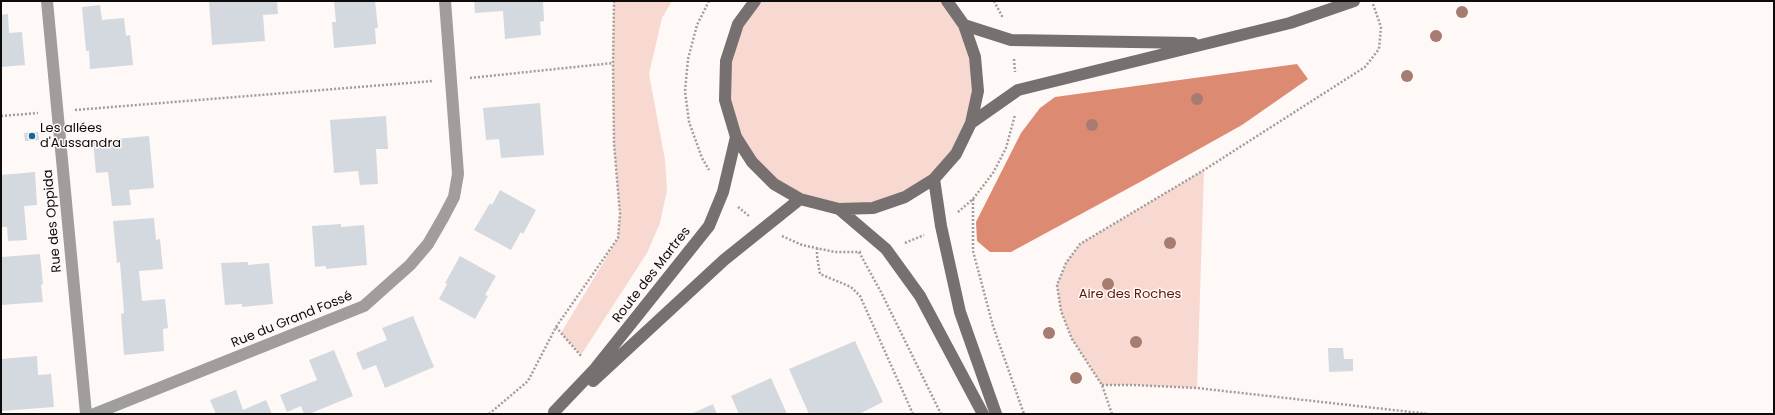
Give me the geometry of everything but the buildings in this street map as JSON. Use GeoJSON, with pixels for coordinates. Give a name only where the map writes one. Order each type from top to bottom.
{"type":"FeatureCollection","features":[{"type":"Feature","properties":{"kind":"main road"},"geometry":{"type":"LineString","coordinates":[[755,1],[738,24],[726,61],[725,100],[736,137],[752,162],[774,184],[800,199],[839,209],[873,208],[905,197],[934,179],[956,154],[971,124],[978,90],[975,57],[964,25],[947,1]]}},
{"type":"Feature","properties":{"kind":"main road"},"geometry":{"type":"LineString","coordinates":[[971,124],[1018,90],[1290,24],[1354,1]]}},
{"type":"Feature","properties":{"kind":"main road"},"geometry":{"type":"LineString","coordinates":[[964,25],[1011,40],[1211,43]]}},
{"type":"Feature","properties":{"kind":"main road","name":"Route des Martres"},"geometry":{"type":"LineString","coordinates":[[553,413],[594,370],[709,226],[723,192],[736,137]]}},
{"type":"Feature","properties":{"kind":"main road"},"geometry":{"type":"LineString","coordinates":[[934,179],[941,226],[960,312],[996,414]]}},
{"type":"Feature","properties":{"kind":"main road","name":"Route des Martres"},"geometry":{"type":"LineString","coordinates":[[553,413],[599,376],[724,260],[800,199]]}},
{"type":"Feature","properties":{"kind":"main road"},"geometry":{"type":"LineString","coordinates":[[839,209],[886,249],[920,296],[983,414]]}},
{"type":"Feature","properties":{"kind":"street","name":"Rue des Oppida"},"geometry":{"type":"LineString","coordinates":[[47,1],[86,414]]}},
{"type":"Feature","properties":{"kind":"street","name":"Rue du Grand Fossé"},"geometry":{"type":"LineString","coordinates":[[94,414],[364,306],[410,265],[428,244],[454,197],[458,174],[445,1]]}},
{"type":"Feature","properties":{"kind":"path"},"geometry":{"type":"LineString","coordinates":[[489,414],[528,380],[556,327],[618,238],[620,214],[614,144],[614,1]]}},
{"type":"Feature","properties":{"kind":"path"},"geometry":{"type":"LineString","coordinates":[[709,1],[697,25],[688,59],[685,91],[690,122],[702,158],[723,192],[744,212],[765,228],[802,245],[835,252],[858,252],[886,249],[919,238],[941,226],[973,199],[992,173],[1006,148],[1014,118],[1018,90]]}},
{"type":"Feature","properties":{"kind":"path"},"geometry":{"type":"LineString","coordinates":[[1112,414],[1102,385],[1072,339],[1061,311],[1057,285],[1066,263],[1080,244],[1204,170],[1365,67],[1380,49],[1381,27],[1372,1]]}},
{"type":"Feature","properties":{"kind":"path"},"geometry":{"type":"LineString","coordinates":[[1,116],[451,80],[613,63]]}},
{"type":"Feature","properties":{"kind":"path"},"geometry":{"type":"LineString","coordinates":[[973,199],[973,251],[992,326],[1024,414]]}},
{"type":"Feature","properties":{"kind":"path"},"geometry":{"type":"LineString","coordinates":[[817,248],[820,274],[851,286],[860,296],[913,414]]}},
{"type":"Feature","properties":{"kind":"path"},"geometry":{"type":"LineString","coordinates":[[858,252],[881,292],[941,414]]}},
{"type":"Feature","properties":{"kind":"path"},"geometry":{"type":"LineString","coordinates":[[1102,385],[1134,384],[1197,388],[1327,404],[1429,414]]}},
{"type":"Feature","properties":{"kind":"green space"},"geometry":{"type":"Polygon","coordinates":[[[614,1],[672,1],[662,18],[649,74],[665,160],[667,190],[660,223],[647,253],[581,355],[561,333],[618,238],[620,214],[614,144],[614,1]]]}},
{"type":"Feature","properties":{"kind":"green space"},"geometry":{"type":"Polygon","coordinates":[[[755,1],[947,1],[975,57],[971,123],[934,179],[873,208],[800,199],[752,162],[725,100],[726,61],[755,1]]]}},
{"type":"Feature","properties":{"kind":"green space","name":"Aire des Roches"},"geometry":{"type":"Polygon","coordinates":[[[1204,170],[1197,388],[1102,385],[1072,339],[1061,311],[1057,285],[1066,263],[1080,244],[1204,170]]]}},
{"type":"Feature","properties":{"kind":"shaded area"},"geometry":{"type":"Polygon","coordinates":[[[1297,64],[1308,79],[1242,125],[1140,182],[1011,252],[990,252],[977,241],[976,222],[1021,133],[1040,108],[1055,97],[1297,64]]]}},
{"type":"Feature","properties":{"kind":"place","name":"Les allées d'Aussandra"},"geometry":{"type":"Point","coordinates":[32,136]}}]}
